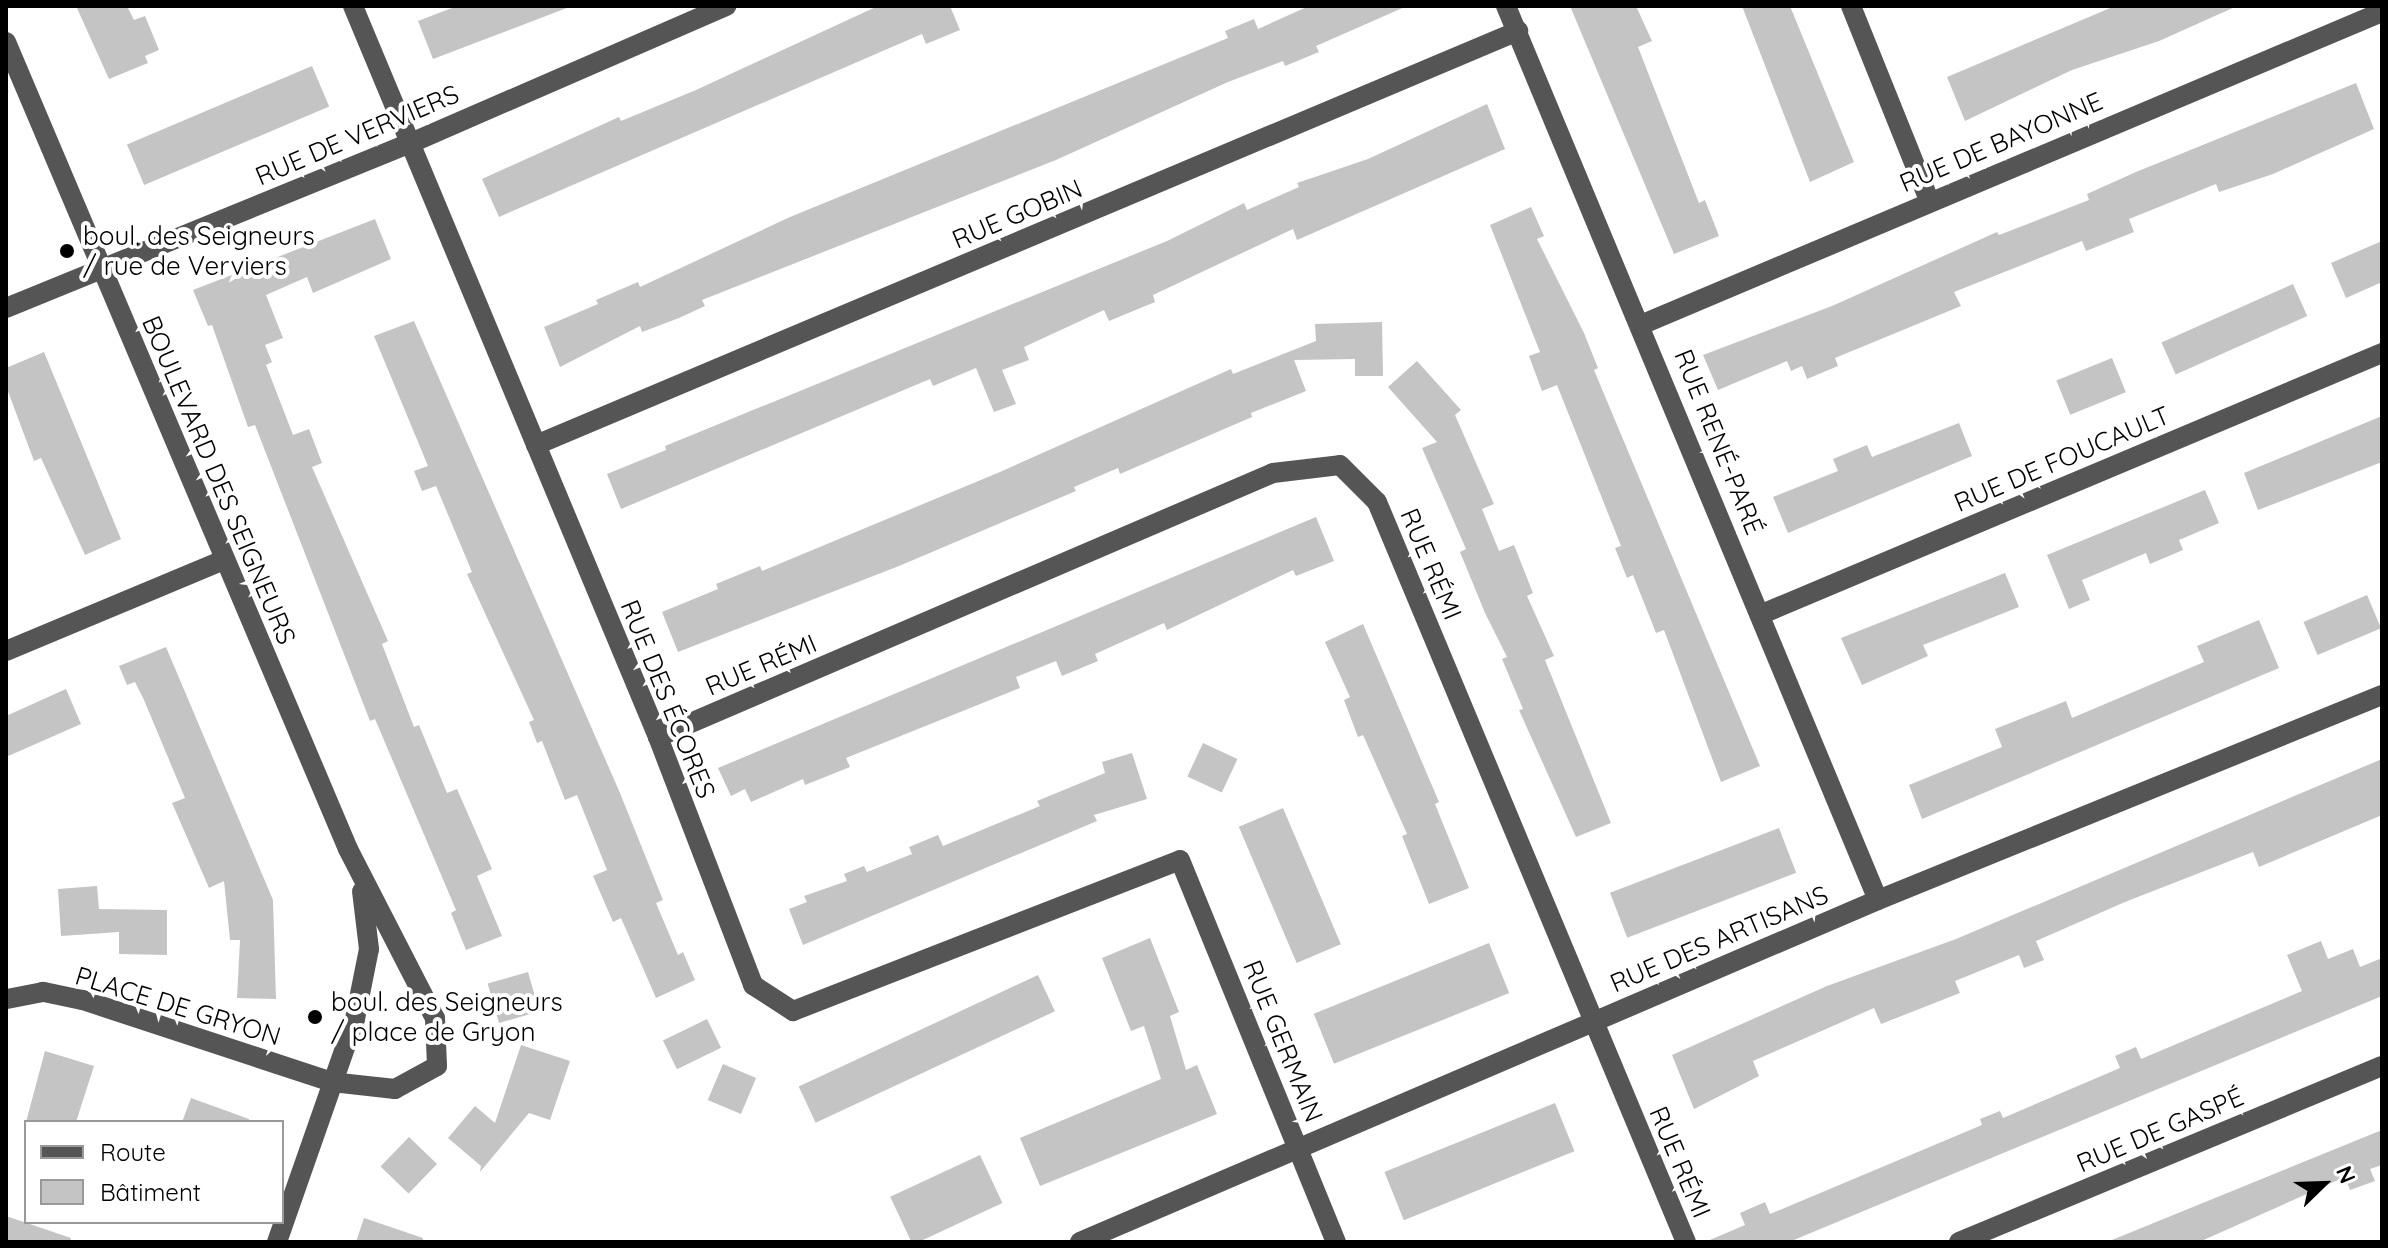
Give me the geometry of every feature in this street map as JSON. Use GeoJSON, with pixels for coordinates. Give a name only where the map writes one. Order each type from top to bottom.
{"type":"FeatureCollection","features":[{"type":"Feature","properties":{"kind":"street","name":"RUE DES ÉCORES"},"geometry":{"type":"LineString","coordinates":[[353,6],[658,737],[753,985],[793,1011],[1180,860]]}},
{"type":"Feature","properties":{"kind":"street","name":"RUE DE VERVIERS"},"geometry":{"type":"LineString","coordinates":[[6,308],[411,143],[693,12],[726,6]]}},
{"type":"Feature","properties":{"kind":"street","name":"RUE RENÉ-PARÉ"},"geometry":{"type":"LineString","coordinates":[[1506,6],[1643,324],[1878,900]]}},
{"type":"Feature","properties":{"kind":"street"},"geometry":{"type":"LineString","coordinates":[[1851,6],[1929,200]]}},
{"type":"Feature","properties":{"kind":"street","name":"RUE DE BAYONNE"},"geometry":{"type":"LineString","coordinates":[[1643,324],[1929,200],[2382,12]]}},
{"type":"Feature","properties":{"kind":"street","name":"RUE GOBIN"},"geometry":{"type":"LineString","coordinates":[[536,445],[1518,31]]}},
{"type":"Feature","properties":{"kind":"street","name":"BOULEVARD DES SEIGNEURS"},"geometry":{"type":"LineString","coordinates":[[6,42],[348,849],[435,1018],[437,1066],[395,1089],[332,1082]]}},
{"type":"Feature","properties":{"kind":"street","name":"RUE DE FOUCAULT"},"geometry":{"type":"LineString","coordinates":[[1762,614],[2382,353]]}},
{"type":"Feature","properties":{"kind":"street","name":"RUE RÉMI"},"geometry":{"type":"LineString","coordinates":[[658,737],[1273,473],[1340,465],[1377,502],[1686,1242]]}},
{"type":"Feature","properties":{"kind":"street"},"geometry":{"type":"LineString","coordinates":[[6,651],[224,560]]}},
{"type":"Feature","properties":{"kind":"street","name":"RUE DES ARTISANS"},"geometry":{"type":"LineString","coordinates":[[1080,1242],[1878,900],[2382,695]]}},
{"type":"Feature","properties":{"kind":"street","name":"BOULEVARD DES SEIGNEURS"},"geometry":{"type":"LineString","coordinates":[[284,1222],[355,1019],[369,949],[366,903],[348,849]]}},
{"type":"Feature","properties":{"kind":"street","name":"RUE GERMAIN"},"geometry":{"type":"LineString","coordinates":[[1180,860],[1336,1242]]}},
{"type":"Feature","properties":{"kind":"street","name":"PLACE DE GRYON"},"geometry":{"type":"LineString","coordinates":[[6,999],[43,992],[82,1000],[332,1082]]}},
{"type":"Feature","properties":{"kind":"street","name":"RUE DE GASPÉ"},"geometry":{"type":"LineString","coordinates":[[1959,1242],[2382,1066]]}},
{"type":"Feature","properties":{"kind":"building"},"geometry":{"type":"Polygon","coordinates":[[[76,6],[127,6],[134,20],[145,16],[159,50],[145,56],[148,63],[109,79],[76,6]]]}},
{"type":"Feature","properties":{"kind":"building"},"geometry":{"type":"Polygon","coordinates":[[[457,6],[572,6],[433,59],[418,21],[457,6]]]}},
{"type":"Feature","properties":{"kind":"building"},"geometry":{"type":"Polygon","coordinates":[[[878,6],[950,6],[960,30],[926,44],[922,34],[499,217],[482,179],[619,117],[621,121],[696,90],[878,6]]]}},
{"type":"Feature","properties":{"kind":"building"},"geometry":{"type":"Polygon","coordinates":[[[1309,6],[1407,6],[1316,46],[1319,52],[1285,66],[1283,61],[1228,82],[1056,160],[702,300],[705,306],[642,332],[640,326],[560,367],[544,327],[598,304],[596,300],[638,282],[640,287],[790,217],[1228,38],[1225,31],[1254,19],[1258,29],[1309,6]]]}},
{"type":"Feature","properties":{"kind":"building"},"geometry":{"type":"Polygon","coordinates":[[[1570,6],[1636,6],[1652,41],[1638,47],[1699,203],[1705,200],[1719,236],[1674,254],[1570,6]]]}},
{"type":"Feature","properties":{"kind":"building"},"geometry":{"type":"Polygon","coordinates":[[[1742,6],[1790,6],[1854,162],[1810,182],[1742,6]]]}},
{"type":"Feature","properties":{"kind":"building"},"geometry":{"type":"Polygon","coordinates":[[[2115,6],[2235,7],[2159,41],[2072,70],[1965,121],[1947,77],[2115,6]]]}},
{"type":"Feature","properties":{"kind":"building"},"geometry":{"type":"Polygon","coordinates":[[[312,66],[329,107],[144,185],[127,145],[312,66]]]}},
{"type":"Feature","properties":{"kind":"building"},"geometry":{"type":"Polygon","coordinates":[[[2356,83],[2374,129],[2273,174],[2219,192],[2216,184],[2129,219],[2134,232],[2086,251],[2082,241],[1954,292],[1961,306],[1835,358],[1838,366],[1807,379],[1802,366],[1791,371],[1787,361],[1718,390],[1703,355],[1832,306],[1997,232],[1999,235],[2089,200],[2087,194],[2136,172],[2356,83]]]}},
{"type":"Feature","properties":{"kind":"building"},"geometry":{"type":"Polygon","coordinates":[[[1487,104],[1505,149],[1297,240],[1293,229],[1153,295],[1155,302],[1109,321],[1104,310],[1024,347],[1029,360],[1002,370],[1016,404],[994,412],[976,368],[933,386],[930,379],[621,509],[607,474],[666,450],[665,446],[1167,241],[1244,203],[1247,210],[1299,187],[1297,183],[1368,159],[1487,104]]]}},
{"type":"Feature","properties":{"kind":"building"},"geometry":{"type":"Polygon","coordinates":[[[1531,207],[1544,236],[1537,239],[1584,333],[1598,368],[1594,370],[1760,766],[1721,782],[1664,630],[1656,633],[1633,575],[1627,578],[1615,548],[1621,546],[1557,385],[1542,391],[1529,356],[1540,352],[1490,225],[1531,207]]]}},
{"type":"Feature","properties":{"kind":"building"},"geometry":{"type":"Polygon","coordinates":[[[375,219],[391,259],[313,293],[307,277],[266,295],[283,338],[265,345],[272,362],[266,365],[293,435],[309,429],[322,463],[312,467],[388,641],[382,644],[414,727],[419,725],[447,793],[457,789],[492,869],[477,876],[502,936],[466,950],[451,913],[456,910],[375,719],[370,721],[255,425],[248,427],[212,325],[208,326],[193,290],[375,219]]]}},
{"type":"Feature","properties":{"kind":"building"},"geometry":{"type":"Polygon","coordinates":[[[2382,241],[2382,282],[2346,298],[2331,263],[2382,241]]]}},
{"type":"Feature","properties":{"kind":"building"},"geometry":{"type":"Polygon","coordinates":[[[2293,284],[2307,316],[2176,375],[2161,343],[2293,284]]]}},
{"type":"Feature","properties":{"kind":"building"},"geometry":{"type":"Polygon","coordinates":[[[414,321],[620,793],[663,900],[656,903],[678,955],[683,952],[695,980],[656,998],[621,918],[613,922],[593,876],[607,870],[577,795],[565,800],[542,741],[537,743],[529,722],[534,720],[467,574],[472,572],[436,486],[422,491],[414,471],[428,466],[374,336],[414,321]]]}},
{"type":"Feature","properties":{"kind":"building"},"geometry":{"type":"Polygon","coordinates":[[[1382,322],[1383,376],[1355,376],[1355,359],[1294,360],[1306,391],[1251,413],[1252,417],[1120,474],[1118,468],[1074,487],[1076,491],[899,566],[678,652],[662,612],[718,589],[716,584],[760,566],[762,571],[1000,472],[1231,369],[1233,374],[1316,341],[1315,324],[1382,322]]]}},
{"type":"Feature","properties":{"kind":"building"},"geometry":{"type":"Polygon","coordinates":[[[44,352],[121,539],[85,555],[41,458],[34,461],[6,386],[6,368],[44,352]]]}},
{"type":"Feature","properties":{"kind":"building"},"geometry":{"type":"Polygon","coordinates":[[[2112,358],[2126,392],[2070,415],[2056,380],[2112,358]]]}},
{"type":"Feature","properties":{"kind":"building"},"geometry":{"type":"Polygon","coordinates":[[[1417,361],[1461,410],[1455,415],[1494,504],[1482,509],[1499,551],[1514,545],[1533,593],[1527,596],[1554,656],[1545,660],[1611,823],[1576,837],[1519,710],[1523,709],[1502,659],[1507,657],[1460,552],[1466,549],[1422,448],[1437,442],[1388,387],[1417,361]]]}},
{"type":"Feature","properties":{"kind":"building"},"geometry":{"type":"Polygon","coordinates":[[[2382,416],[2382,462],[2258,510],[2244,473],[2382,416]]]}},
{"type":"Feature","properties":{"kind":"building"},"geometry":{"type":"Polygon","coordinates":[[[1959,423],[1972,456],[1788,533],[1773,497],[1838,471],[1833,459],[1867,445],[1872,457],[1959,423]]]}},
{"type":"Feature","properties":{"kind":"building"},"geometry":{"type":"Polygon","coordinates":[[[2205,490],[2219,523],[2179,540],[2183,550],[2150,564],[2146,553],[2082,580],[2090,600],[2069,609],[2047,555],[2205,490]]]}},
{"type":"Feature","properties":{"kind":"building"},"geometry":{"type":"Polygon","coordinates":[[[1316,517],[1334,561],[1296,576],[1293,570],[1167,630],[1164,623],[1095,654],[1098,661],[1062,676],[1056,661],[1016,677],[1020,688],[846,758],[850,767],[805,785],[803,779],[751,802],[745,789],[731,796],[718,768],[1316,517]]]}},
{"type":"Feature","properties":{"kind":"building"},"geometry":{"type":"Polygon","coordinates":[[[2005,573],[2019,607],[1923,645],[1928,656],[1862,685],[1841,638],[2005,573]]]}},
{"type":"Feature","properties":{"kind":"building"},"geometry":{"type":"Polygon","coordinates":[[[2367,595],[2381,628],[2318,655],[2303,622],[2367,595]]]}},
{"type":"Feature","properties":{"kind":"building"},"geometry":{"type":"Polygon","coordinates":[[[2259,620],[2279,668],[1922,819],[1909,785],[2002,747],[1995,729],[2066,701],[2072,718],[2204,662],[2197,646],[2259,620]]]}},
{"type":"Feature","properties":{"kind":"building"},"geometry":{"type":"Polygon","coordinates":[[[1363,624],[1439,802],[1435,804],[1469,888],[1429,904],[1402,836],[1407,834],[1363,735],[1358,737],[1344,700],[1350,697],[1325,642],[1363,624]]]}},
{"type":"Feature","properties":{"kind":"building"},"geometry":{"type":"Polygon","coordinates":[[[166,647],[273,900],[276,999],[237,998],[240,940],[230,940],[224,881],[209,888],[172,803],[185,798],[135,682],[127,685],[119,666],[166,647]]]}},
{"type":"Feature","properties":{"kind":"building"},"geometry":{"type":"Polygon","coordinates":[[[66,689],[81,724],[6,757],[6,716],[66,689]]]}},
{"type":"Feature","properties":{"kind":"building"},"geometry":{"type":"Polygon","coordinates":[[[1203,743],[1237,759],[1222,793],[1187,777],[1203,743]]]}},
{"type":"Feature","properties":{"kind":"building"},"geometry":{"type":"Polygon","coordinates":[[[1132,753],[1147,799],[1094,815],[1097,821],[803,945],[789,909],[807,902],[804,896],[847,881],[844,874],[864,866],[867,872],[912,854],[909,847],[938,835],[943,846],[1040,806],[1037,801],[1105,773],[1102,762],[1132,753]]]}},
{"type":"Feature","properties":{"kind":"building"},"geometry":{"type":"Polygon","coordinates":[[[2382,759],[2382,815],[2259,867],[2253,852],[2125,902],[2036,941],[2044,960],[2024,968],[2019,955],[1955,981],[1960,993],[1881,1024],[1874,1008],[1753,1061],[1759,1076],[1694,1109],[1672,1055],[1827,986],[1956,939],[2382,759]]]}},
{"type":"Feature","properties":{"kind":"building"},"geometry":{"type":"Polygon","coordinates":[[[1283,808],[1341,944],[1297,963],[1239,827],[1283,808]]]}},
{"type":"Feature","properties":{"kind":"building"},"geometry":{"type":"Polygon","coordinates":[[[1779,828],[1796,873],[1627,938],[1610,893],[1779,828]]]}},
{"type":"Feature","properties":{"kind":"building"},"geometry":{"type":"Polygon","coordinates":[[[97,886],[99,909],[167,910],[167,955],[119,954],[119,932],[61,936],[58,889],[97,886]]]}},
{"type":"Feature","properties":{"kind":"building"},"geometry":{"type":"Polygon","coordinates":[[[1150,938],[1179,1012],[1170,1016],[1186,1070],[1197,1065],[1217,1114],[1040,1186],[1020,1138],[1161,1079],[1144,1026],[1131,1031],[1102,958],[1150,938]]]}},
{"type":"Feature","properties":{"kind":"building"},"geometry":{"type":"Polygon","coordinates":[[[2321,941],[2328,959],[2353,949],[2360,967],[2382,958],[2382,996],[1789,1242],[1705,1242],[1745,1225],[1740,1213],[1765,1202],[1770,1214],[1982,1125],[1980,1119],[2000,1111],[2003,1118],[2120,1068],[2115,1056],[2136,1047],[2141,1059],[2302,991],[2287,955],[2321,941]]]}},
{"type":"Feature","properties":{"kind":"building"},"geometry":{"type":"Polygon","coordinates":[[[1489,943],[1509,993],[1334,1064],[1314,1014],[1489,943]]]}},
{"type":"Feature","properties":{"kind":"building"},"geometry":{"type":"Polygon","coordinates":[[[528,972],[539,1011],[499,1023],[488,984],[528,972]]]}},
{"type":"Feature","properties":{"kind":"building"},"geometry":{"type":"Polygon","coordinates":[[[1038,975],[1055,1011],[816,1123],[799,1087],[1038,975]]]}},
{"type":"Feature","properties":{"kind":"building"},"geometry":{"type":"Polygon","coordinates":[[[707,1019],[721,1048],[677,1069],[663,1040],[707,1019]]]}},
{"type":"Feature","properties":{"kind":"building"},"geometry":{"type":"Polygon","coordinates":[[[521,1045],[570,1061],[550,1120],[529,1113],[480,1172],[481,1166],[448,1138],[475,1106],[495,1123],[521,1045]]]}},
{"type":"Feature","properties":{"kind":"building"},"geometry":{"type":"Polygon","coordinates":[[[45,1051],[94,1066],[77,1120],[27,1120],[45,1051]]]}},
{"type":"Feature","properties":{"kind":"building"},"geometry":{"type":"Polygon","coordinates":[[[723,1064],[756,1078],[741,1114],[708,1100],[723,1064]]]}},
{"type":"Feature","properties":{"kind":"building"},"geometry":{"type":"Polygon","coordinates":[[[191,1098],[249,1119],[249,1120],[183,1120],[191,1098]]]}},
{"type":"Feature","properties":{"kind":"building"},"geometry":{"type":"Polygon","coordinates":[[[1555,1103],[1574,1151],[1404,1220],[1384,1172],[1555,1103]]]}},
{"type":"Feature","properties":{"kind":"building"},"geometry":{"type":"Polygon","coordinates":[[[2382,1130],[2382,1165],[2370,1169],[2375,1181],[2350,1190],[2345,1177],[2199,1242],[2107,1242],[2382,1130]]]}},
{"type":"Feature","properties":{"kind":"building"},"geometry":{"type":"Polygon","coordinates":[[[409,1137],[437,1164],[409,1194],[381,1166],[409,1137]]]}},
{"type":"Feature","properties":{"kind":"building"},"geometry":{"type":"Polygon","coordinates":[[[980,1155],[1002,1203],[919,1242],[911,1242],[890,1197],[980,1155]]]}},
{"type":"Feature","properties":{"kind":"building"},"geometry":{"type":"Polygon","coordinates":[[[6,1216],[71,1238],[70,1242],[6,1242],[6,1216]]]}},
{"type":"Feature","properties":{"kind":"building"},"geometry":{"type":"Polygon","coordinates":[[[364,1218],[423,1238],[423,1242],[356,1242],[364,1218]]]}},
{"type":"Feature","properties":{"kind":"place","name":"boul. des Seigneurs / rue de Verviers"},"geometry":{"type":"Point","coordinates":[67,251]}},
{"type":"Feature","properties":{"kind":"place","name":"boul. des Seigneurs / place de Gryon"},"geometry":{"type":"Point","coordinates":[315,1017]}}]}
